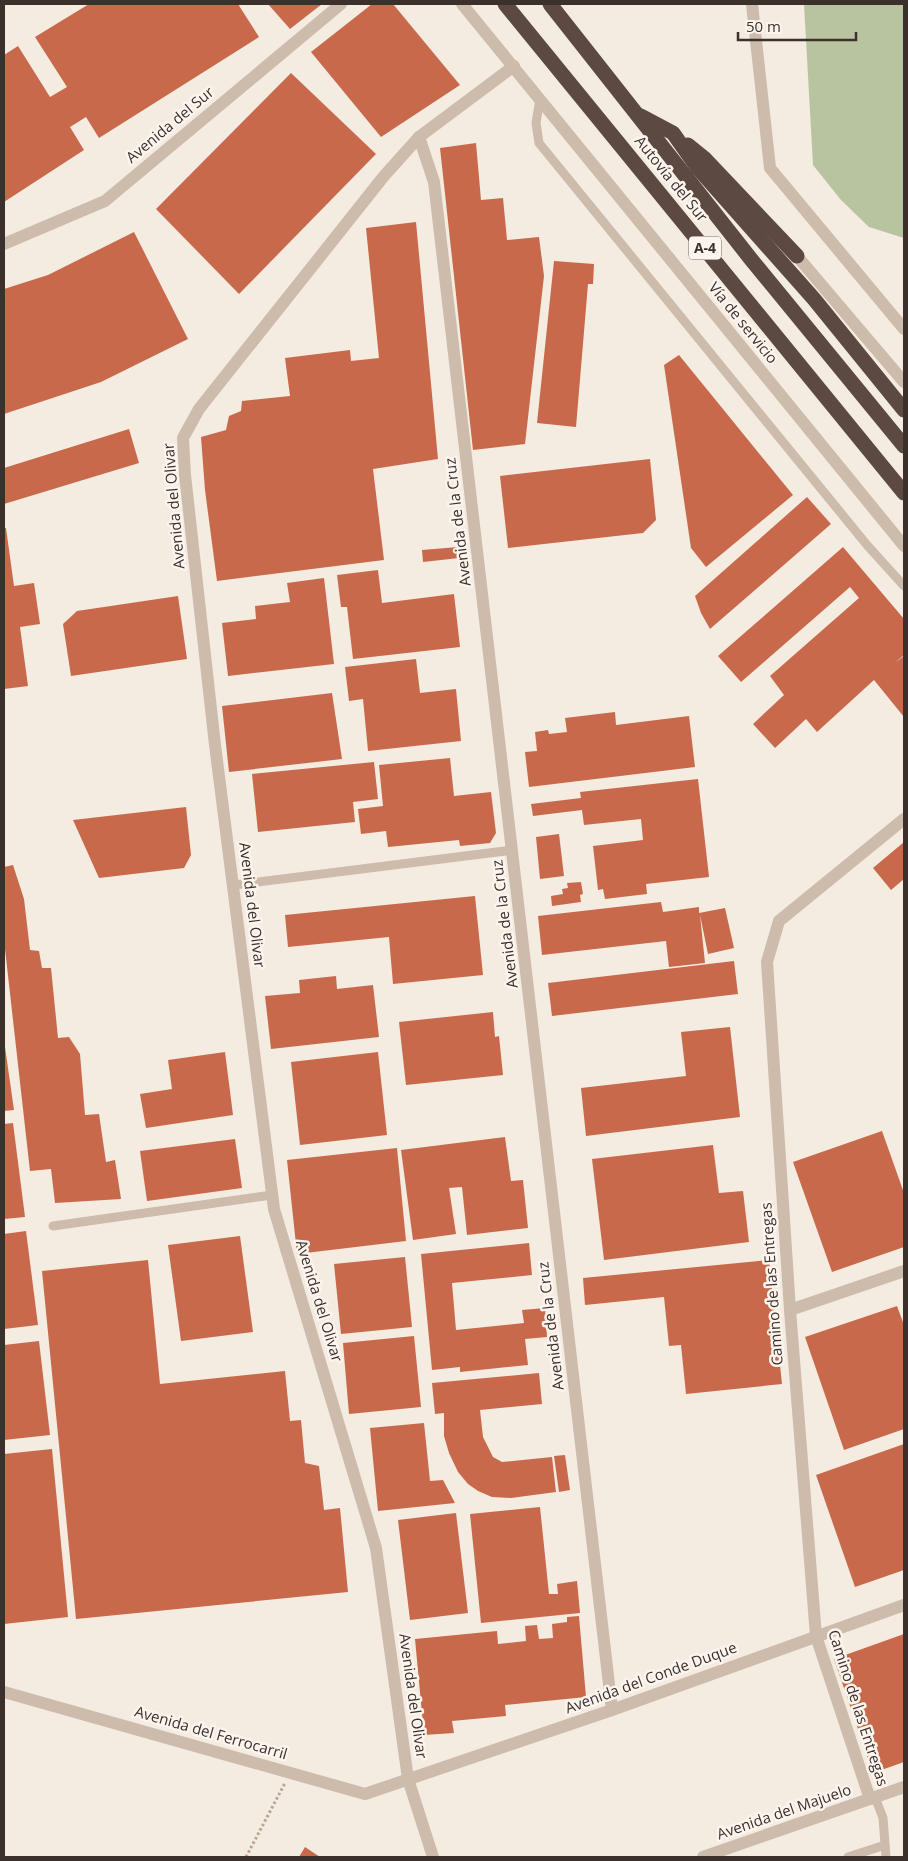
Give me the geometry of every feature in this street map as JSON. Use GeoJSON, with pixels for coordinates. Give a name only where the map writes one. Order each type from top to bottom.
{"type":"FeatureCollection","features":[{"type":"Feature","properties":{"kind":"highway","name":"Autovía del Sur"},"geometry":{"type":"LineString","coordinates":[[505,4],[904,493]]}},
{"type":"Feature","properties":{"kind":"highway","name":"Autovía del Sur"},"geometry":{"type":"LineString","coordinates":[[550,4],[750,258],[904,446]]}},
{"type":"Feature","properties":{"kind":"highway"},"geometry":{"type":"LineString","coordinates":[[635,113],[674,133],[704,158],[797,256]]}},
{"type":"Feature","properties":{"kind":"highway"},"geometry":{"type":"LineString","coordinates":[[674,133],[697,167],[814,299],[904,410]]}},
{"type":"Feature","properties":{"kind":"street","name":"Avenida del Sur"},"geometry":{"type":"LineString","coordinates":[[4,244],[105,201],[341,4]]}},
{"type":"Feature","properties":{"kind":"street","name":"Vía de servicio"},"geometry":{"type":"LineString","coordinates":[[462,4],[904,546]]}},
{"type":"Feature","properties":{"kind":"street"},"geometry":{"type":"LineString","coordinates":[[752,4],[770,168],[904,329]]}},
{"type":"Feature","properties":{"kind":"street","name":"Avenida del Olivar"},"geometry":{"type":"LineString","coordinates":[[433,1857],[408,1779],[376,1548],[277,1219],[272,1195],[215,745],[185,475],[183,438],[199,409],[384,176],[419,137],[514,66]]}},
{"type":"Feature","properties":{"kind":"street","name":"Avenida de la Cruz"},"geometry":{"type":"LineString","coordinates":[[419,137],[434,182],[612,1710]]}},
{"type":"Feature","properties":{"kind":"street"},"geometry":{"type":"LineString","coordinates":[[797,256],[904,382]]}},
{"type":"Feature","properties":{"kind":"street","name":"Camino de las Entregas"},"geometry":{"type":"LineString","coordinates":[[872,1798],[816,1636],[790,1310],[767,962],[779,921],[904,819]]}},
{"type":"Feature","properties":{"kind":"street"},"geometry":{"type":"LineString","coordinates":[[790,1310],[904,1271]]}},
{"type":"Feature","properties":{"kind":"street","name":"Avenida del Conde Duque"},"geometry":{"type":"LineString","coordinates":[[408,1779],[612,1710],[904,1605]]}},
{"type":"Feature","properties":{"kind":"street","name":"Avenida del Ferrocarril"},"geometry":{"type":"LineString","coordinates":[[4,1692],[365,1794],[408,1779]]}},
{"type":"Feature","properties":{"kind":"street","name":"Avenida del Majuelo"},"geometry":{"type":"LineString","coordinates":[[703,1857],[904,1787]]}},
{"type":"Feature","properties":{"kind":"lane"},"geometry":{"type":"LineString","coordinates":[[540,99],[536,123],[539,143],[867,545],[904,586]]}},
{"type":"Feature","properties":{"kind":"lane"},"geometry":{"type":"LineString","coordinates":[[234,885],[513,850]]}},
{"type":"Feature","properties":{"kind":"lane"},"geometry":{"type":"LineString","coordinates":[[52,1226],[272,1195]]}},
{"type":"Feature","properties":{"kind":"lane"},"geometry":{"type":"LineString","coordinates":[[872,1798],[883,1818],[886,1857]]}},
{"type":"Feature","properties":{"kind":"lane"},"geometry":{"type":"LineString","coordinates":[[848,1857],[885,1845]]}},
{"type":"Feature","properties":{"kind":"path"},"geometry":{"type":"LineString","coordinates":[[246,1857],[291,1772]]}},
{"type":"Feature","properties":{"kind":"green space"},"geometry":{"type":"Polygon","coordinates":[[[804,4],[904,4],[904,238],[869,227],[841,200],[813,165],[804,4]]]}},
{"type":"Feature","properties":{"kind":"building"},"geometry":{"type":"Polygon","coordinates":[[[89,4],[238,4],[259,37],[99,138],[86,117],[70,127],[84,150],[4,202],[4,55],[18,46],[50,97],[67,87],[35,37],[89,4]]]}},
{"type":"Feature","properties":{"kind":"building"},"geometry":{"type":"Polygon","coordinates":[[[268,4],[322,4],[290,29],[268,4]]]}},
{"type":"Feature","properties":{"kind":"building"},"geometry":{"type":"Polygon","coordinates":[[[372,4],[393,4],[460,85],[381,137],[311,52],[372,4]]]}},
{"type":"Feature","properties":{"kind":"building"},"geometry":{"type":"Polygon","coordinates":[[[291,73],[376,154],[239,294],[156,209],[291,73]]]}},
{"type":"Feature","properties":{"kind":"building"},"geometry":{"type":"Polygon","coordinates":[[[476,143],[481,200],[503,198],[507,240],[539,237],[544,276],[525,444],[473,450],[440,148],[476,143]]]}},
{"type":"Feature","properties":{"kind":"building"},"geometry":{"type":"Polygon","coordinates":[[[416,222],[438,459],[373,469],[384,560],[217,581],[205,490],[201,437],[226,430],[229,416],[241,411],[242,401],[290,396],[285,358],[350,350],[351,361],[379,358],[366,228],[416,222]]]}},
{"type":"Feature","properties":{"kind":"building"},"geometry":{"type":"Polygon","coordinates":[[[134,232],[188,339],[101,382],[4,414],[4,289],[48,275],[134,232]]]}},
{"type":"Feature","properties":{"kind":"building"},"geometry":{"type":"Polygon","coordinates":[[[554,261],[594,264],[593,284],[588,284],[576,427],[537,423],[554,261]]]}},
{"type":"Feature","properties":{"kind":"building"},"geometry":{"type":"Polygon","coordinates":[[[679,355],[793,495],[706,567],[691,548],[664,365],[679,355]]]}},
{"type":"Feature","properties":{"kind":"building"},"geometry":{"type":"Polygon","coordinates":[[[129,429],[139,463],[4,504],[4,468],[129,429]]]}},
{"type":"Feature","properties":{"kind":"building"},"geometry":{"type":"Polygon","coordinates":[[[650,459],[656,520],[643,533],[508,548],[500,476],[650,459]]]}},
{"type":"Feature","properties":{"kind":"building"},"geometry":{"type":"Polygon","coordinates":[[[807,497],[831,524],[710,629],[701,613],[695,596],[807,497]]]}},
{"type":"Feature","properties":{"kind":"building"},"geometry":{"type":"Polygon","coordinates":[[[4,528],[6,528],[14,586],[34,583],[40,624],[20,627],[28,686],[4,689],[4,528]]]}},
{"type":"Feature","properties":{"kind":"building"},"geometry":{"type":"Polygon","coordinates":[[[458,547],[459,558],[423,562],[422,550],[458,547]]]}},
{"type":"Feature","properties":{"kind":"building"},"geometry":{"type":"Polygon","coordinates":[[[843,547],[904,619],[904,655],[895,663],[904,656],[904,717],[874,680],[817,732],[806,719],[775,748],[753,724],[784,695],[770,676],[859,598],[850,587],[741,682],[718,656],[843,547]]]}},
{"type":"Feature","properties":{"kind":"building"},"geometry":{"type":"Polygon","coordinates":[[[378,570],[382,603],[454,594],[460,647],[353,659],[347,607],[341,607],[337,575],[378,570]]]}},
{"type":"Feature","properties":{"kind":"building"},"geometry":{"type":"Polygon","coordinates":[[[324,578],[334,664],[228,676],[222,623],[256,619],[255,606],[290,602],[287,583],[324,578]]]}},
{"type":"Feature","properties":{"kind":"building"},"geometry":{"type":"Polygon","coordinates":[[[178,596],[187,659],[71,676],[63,624],[77,611],[178,596]]]}},
{"type":"Feature","properties":{"kind":"building"},"geometry":{"type":"Polygon","coordinates":[[[416,659],[420,693],[456,689],[461,741],[368,751],[363,699],[349,701],[345,667],[416,659]]]}},
{"type":"Feature","properties":{"kind":"building"},"geometry":{"type":"Polygon","coordinates":[[[332,693],[342,759],[229,772],[222,706],[332,693]]]}},
{"type":"Feature","properties":{"kind":"building"},"geometry":{"type":"Polygon","coordinates":[[[615,712],[616,725],[689,716],[695,767],[529,787],[525,752],[537,751],[535,732],[548,730],[549,734],[567,732],[565,718],[615,712]]]}},
{"type":"Feature","properties":{"kind":"building"},"geometry":{"type":"Polygon","coordinates":[[[450,758],[454,796],[491,792],[496,833],[490,843],[460,846],[459,840],[388,847],[386,831],[361,834],[358,809],[383,806],[379,765],[450,758]]]}},
{"type":"Feature","properties":{"kind":"building"},"geometry":{"type":"Polygon","coordinates":[[[374,762],[378,799],[353,802],[355,822],[258,832],[252,774],[374,762]]]}},
{"type":"Feature","properties":{"kind":"building"},"geometry":{"type":"Polygon","coordinates":[[[698,779],[709,877],[646,884],[647,894],[605,899],[603,889],[598,890],[593,846],[643,840],[641,819],[584,825],[582,810],[533,816],[531,804],[581,798],[580,792],[698,779]]]}},
{"type":"Feature","properties":{"kind":"building"},"geometry":{"type":"Polygon","coordinates":[[[186,807],[191,855],[184,868],[99,878],[73,820],[186,807]]]}},
{"type":"Feature","properties":{"kind":"building"},"geometry":{"type":"Polygon","coordinates":[[[559,834],[564,876],[540,879],[536,837],[559,834]]]}},
{"type":"Feature","properties":{"kind":"building"},"geometry":{"type":"Polygon","coordinates":[[[904,842],[904,879],[891,890],[873,868],[904,842]]]}},
{"type":"Feature","properties":{"kind":"building"},"geometry":{"type":"Polygon","coordinates":[[[13,865],[24,899],[30,950],[39,951],[42,968],[51,968],[58,1038],[69,1037],[80,1054],[85,1115],[99,1114],[106,1162],[115,1160],[121,1199],[55,1203],[51,1169],[30,1171],[4,940],[4,867],[13,865]]]}},
{"type":"Feature","properties":{"kind":"building"},"geometry":{"type":"Polygon","coordinates":[[[581,882],[583,894],[580,895],[581,902],[552,906],[551,896],[563,894],[562,889],[568,888],[567,883],[581,882]]]}},
{"type":"Feature","properties":{"kind":"building"},"geometry":{"type":"Polygon","coordinates":[[[475,896],[483,975],[393,984],[389,937],[288,947],[285,915],[475,896]]]}},
{"type":"Feature","properties":{"kind":"building"},"geometry":{"type":"Polygon","coordinates":[[[661,902],[663,912],[699,907],[699,913],[725,908],[734,948],[708,954],[700,915],[705,963],[669,967],[666,941],[542,955],[538,916],[661,902]]]}},
{"type":"Feature","properties":{"kind":"building"},"geometry":{"type":"Polygon","coordinates":[[[734,961],[738,994],[552,1016],[548,983],[734,961]]]}},
{"type":"Feature","properties":{"kind":"building"},"geometry":{"type":"Polygon","coordinates":[[[336,976],[337,989],[373,985],[379,1037],[271,1049],[265,996],[300,993],[299,980],[336,976]]]}},
{"type":"Feature","properties":{"kind":"building"},"geometry":{"type":"Polygon","coordinates":[[[493,1012],[495,1037],[499,1036],[503,1075],[406,1085],[399,1022],[493,1012]]]}},
{"type":"Feature","properties":{"kind":"building"},"geometry":{"type":"Polygon","coordinates":[[[730,1027],[740,1117],[586,1136],[581,1088],[686,1076],[681,1032],[730,1027]]]}},
{"type":"Feature","properties":{"kind":"building"},"geometry":{"type":"Polygon","coordinates":[[[4,1040],[14,1110],[4,1111],[4,1040]]]}},
{"type":"Feature","properties":{"kind":"building"},"geometry":{"type":"Polygon","coordinates":[[[225,1052],[233,1115],[146,1128],[140,1094],[172,1089],[168,1060],[225,1052]]]}},
{"type":"Feature","properties":{"kind":"building"},"geometry":{"type":"Polygon","coordinates":[[[378,1052],[387,1135],[300,1145],[291,1062],[378,1052]]]}},
{"type":"Feature","properties":{"kind":"building"},"geometry":{"type":"Polygon","coordinates":[[[13,1123],[25,1217],[4,1219],[4,1124],[13,1123]]]}},
{"type":"Feature","properties":{"kind":"building"},"geometry":{"type":"Polygon","coordinates":[[[882,1131],[904,1193],[904,1247],[832,1272],[793,1162],[882,1131]]]}},
{"type":"Feature","properties":{"kind":"building"},"geometry":{"type":"Polygon","coordinates":[[[505,1137],[511,1181],[523,1180],[528,1228],[467,1235],[462,1187],[449,1188],[456,1234],[413,1240],[401,1150],[505,1137]]]}},
{"type":"Feature","properties":{"kind":"building"},"geometry":{"type":"Polygon","coordinates":[[[235,1139],[242,1188],[147,1201],[140,1151],[235,1139]]]}},
{"type":"Feature","properties":{"kind":"building"},"geometry":{"type":"Polygon","coordinates":[[[713,1145],[719,1193],[743,1191],[749,1242],[604,1260],[592,1159],[713,1145]]]}},
{"type":"Feature","properties":{"kind":"building"},"geometry":{"type":"Polygon","coordinates":[[[397,1148],[406,1241],[297,1254],[287,1160],[397,1148]]]}},
{"type":"Feature","properties":{"kind":"building"},"geometry":{"type":"Polygon","coordinates":[[[26,1231],[38,1325],[4,1329],[4,1234],[26,1231]]]}},
{"type":"Feature","properties":{"kind":"building"},"geometry":{"type":"Polygon","coordinates":[[[240,1236],[253,1332],[181,1341],[168,1245],[240,1236]]]}},
{"type":"Feature","properties":{"kind":"building"},"geometry":{"type":"Polygon","coordinates":[[[529,1243],[532,1275],[452,1283],[456,1330],[524,1323],[522,1310],[545,1308],[547,1337],[525,1339],[528,1365],[460,1372],[460,1367],[432,1370],[421,1254],[529,1243]]]}},
{"type":"Feature","properties":{"kind":"building"},"geometry":{"type":"Polygon","coordinates":[[[405,1257],[412,1327],[341,1334],[334,1264],[405,1257]]]}},
{"type":"Feature","properties":{"kind":"building"},"geometry":{"type":"Polygon","coordinates":[[[148,1260],[160,1384],[285,1371],[290,1421],[301,1420],[305,1463],[319,1466],[324,1510],[340,1508],[348,1592],[76,1619],[42,1271],[148,1260]]]}},
{"type":"Feature","properties":{"kind":"building"},"geometry":{"type":"Polygon","coordinates":[[[769,1260],[782,1384],[686,1394],[681,1345],[669,1346],[664,1297],[585,1305],[583,1278],[769,1260]]]}},
{"type":"Feature","properties":{"kind":"building"},"geometry":{"type":"Polygon","coordinates":[[[897,1306],[904,1325],[904,1429],[844,1450],[805,1337],[897,1306]]]}},
{"type":"Feature","properties":{"kind":"building"},"geometry":{"type":"Polygon","coordinates":[[[414,1336],[421,1407],[349,1414],[343,1343],[414,1336]]]}},
{"type":"Feature","properties":{"kind":"building"},"geometry":{"type":"Polygon","coordinates":[[[39,1341],[50,1435],[4,1440],[4,1345],[39,1341]]]}},
{"type":"Feature","properties":{"kind":"building"},"geometry":{"type":"Polygon","coordinates":[[[539,1373],[542,1404],[480,1410],[483,1437],[493,1457],[502,1462],[552,1457],[556,1492],[511,1498],[492,1497],[478,1491],[468,1484],[458,1472],[449,1453],[444,1436],[444,1413],[435,1414],[432,1383],[539,1373]]]}},
{"type":"Feature","properties":{"kind":"building"},"geometry":{"type":"Polygon","coordinates":[[[424,1423],[430,1481],[443,1480],[455,1503],[378,1511],[370,1428],[424,1423]]]}},
{"type":"Feature","properties":{"kind":"building"},"geometry":{"type":"Polygon","coordinates":[[[904,1444],[904,1570],[855,1587],[816,1475],[904,1444]]]}},
{"type":"Feature","properties":{"kind":"building"},"geometry":{"type":"Polygon","coordinates":[[[52,1449],[68,1617],[4,1624],[4,1454],[52,1449]]]}},
{"type":"Feature","properties":{"kind":"building"},"geometry":{"type":"Polygon","coordinates":[[[565,1455],[570,1490],[559,1492],[554,1456],[565,1455]]]}},
{"type":"Feature","properties":{"kind":"building"},"geometry":{"type":"Polygon","coordinates":[[[540,1507],[549,1594],[558,1594],[557,1584],[577,1581],[580,1613],[481,1623],[470,1514],[540,1507]]]}},
{"type":"Feature","properties":{"kind":"building"},"geometry":{"type":"Polygon","coordinates":[[[456,1513],[468,1613],[410,1620],[398,1520],[456,1513]]]}},
{"type":"Feature","properties":{"kind":"building"},"geometry":{"type":"Polygon","coordinates":[[[579,1616],[586,1697],[505,1705],[506,1716],[452,1721],[454,1733],[424,1735],[415,1639],[497,1631],[498,1644],[526,1641],[525,1626],[537,1625],[539,1639],[553,1638],[552,1624],[567,1622],[567,1617],[579,1616]]]}},
{"type":"Feature","properties":{"kind":"building"},"geometry":{"type":"Polygon","coordinates":[[[904,1634],[904,1762],[873,1773],[834,1659],[904,1634]]]}},
{"type":"Feature","properties":{"kind":"building"},"geometry":{"type":"Polygon","coordinates":[[[305,1847],[320,1857],[299,1857],[305,1847]]]}}]}
